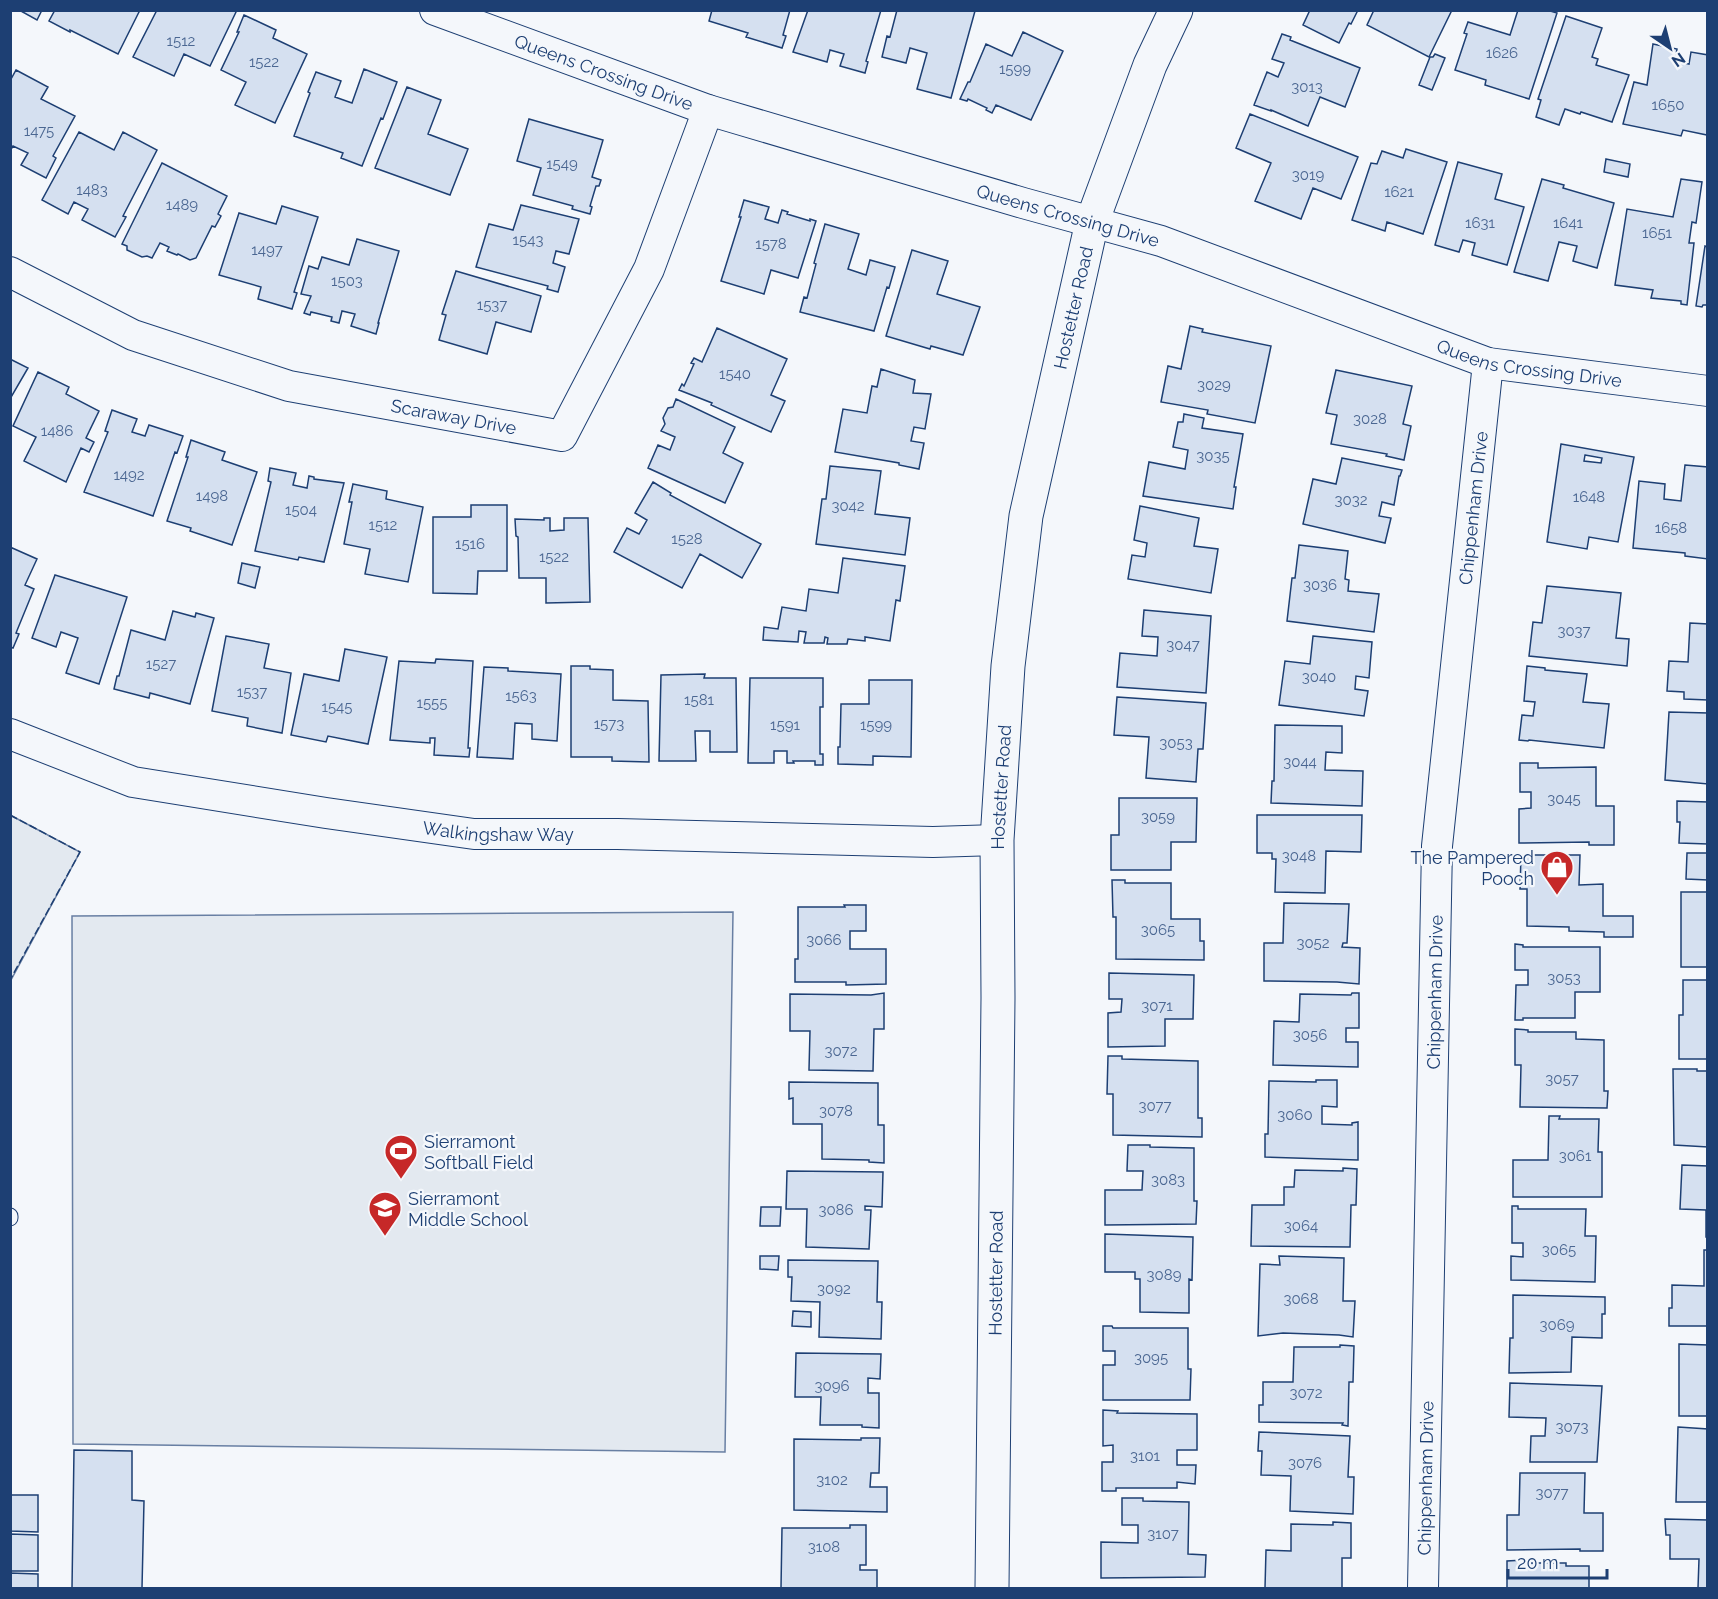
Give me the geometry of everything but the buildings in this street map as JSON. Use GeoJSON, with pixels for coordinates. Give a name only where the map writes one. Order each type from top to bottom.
{"type":"FeatureCollection","features":[{"type":"Feature","properties":{"kind":"main road","name":"Hostetter Road"},"geometry":{"type":"LineString","coordinates":[[992,1588],[998,1022],[997,840],[1008,666],[1026,516],[1092,222],[1150,65],[1176,10]]}},
{"type":"Feature","properties":{"kind":"street","name":"Queens Crossing Drive"},"geometry":{"type":"LineString","coordinates":[[435,10],[708,110],[1023,203],[1161,241],[1488,363],[1707,391]]}},
{"type":"Feature","properties":{"kind":"street","name":"Scaraway Drive"},"geometry":{"type":"LineString","coordinates":[[10,272],[133,334],[289,386],[562,436],[649,269],[708,110]]}},
{"type":"Feature","properties":{"kind":"street","name":"Chippenham Drive"},"geometry":{"type":"LineString","coordinates":[[1422,1588],[1437,846],[1488,363]]}},
{"type":"Feature","properties":{"kind":"street","name":"Walkingshaw Way"},"geometry":{"type":"LineString","coordinates":[[10,734],[133,782],[474,834],[618,834],[933,842],[997,840]]}},
{"type":"Feature","properties":{"kind":"shaded area"},"geometry":{"type":"Polygon","coordinates":[[[10,815],[80,852],[11,980],[10,980],[10,815]]]}},
{"type":"Feature","properties":{"kind":"shaded area","name":"Sierramont Softball Field"},"geometry":{"type":"Polygon","coordinates":[[[733,912],[725,1452],[73,1444],[72,916],[733,912]]]}},
{"type":"Feature","properties":{"kind":"fence"},"geometry":{"type":"LineString","coordinates":[[10,815],[80,852],[10,980]]}},
{"type":"Feature","properties":{"kind":"place","name":"The Pampered Pooch"},"geometry":{"type":"Point","coordinates":[1557,896]}},
{"type":"Feature","properties":{"kind":"place","name":"Sierramont Softball Field"},"geometry":{"type":"Point","coordinates":[401,1180]}},
{"type":"Feature","properties":{"kind":"place","name":"Sierramont Middle School"},"geometry":{"type":"Point","coordinates":[385,1237]}}]}
